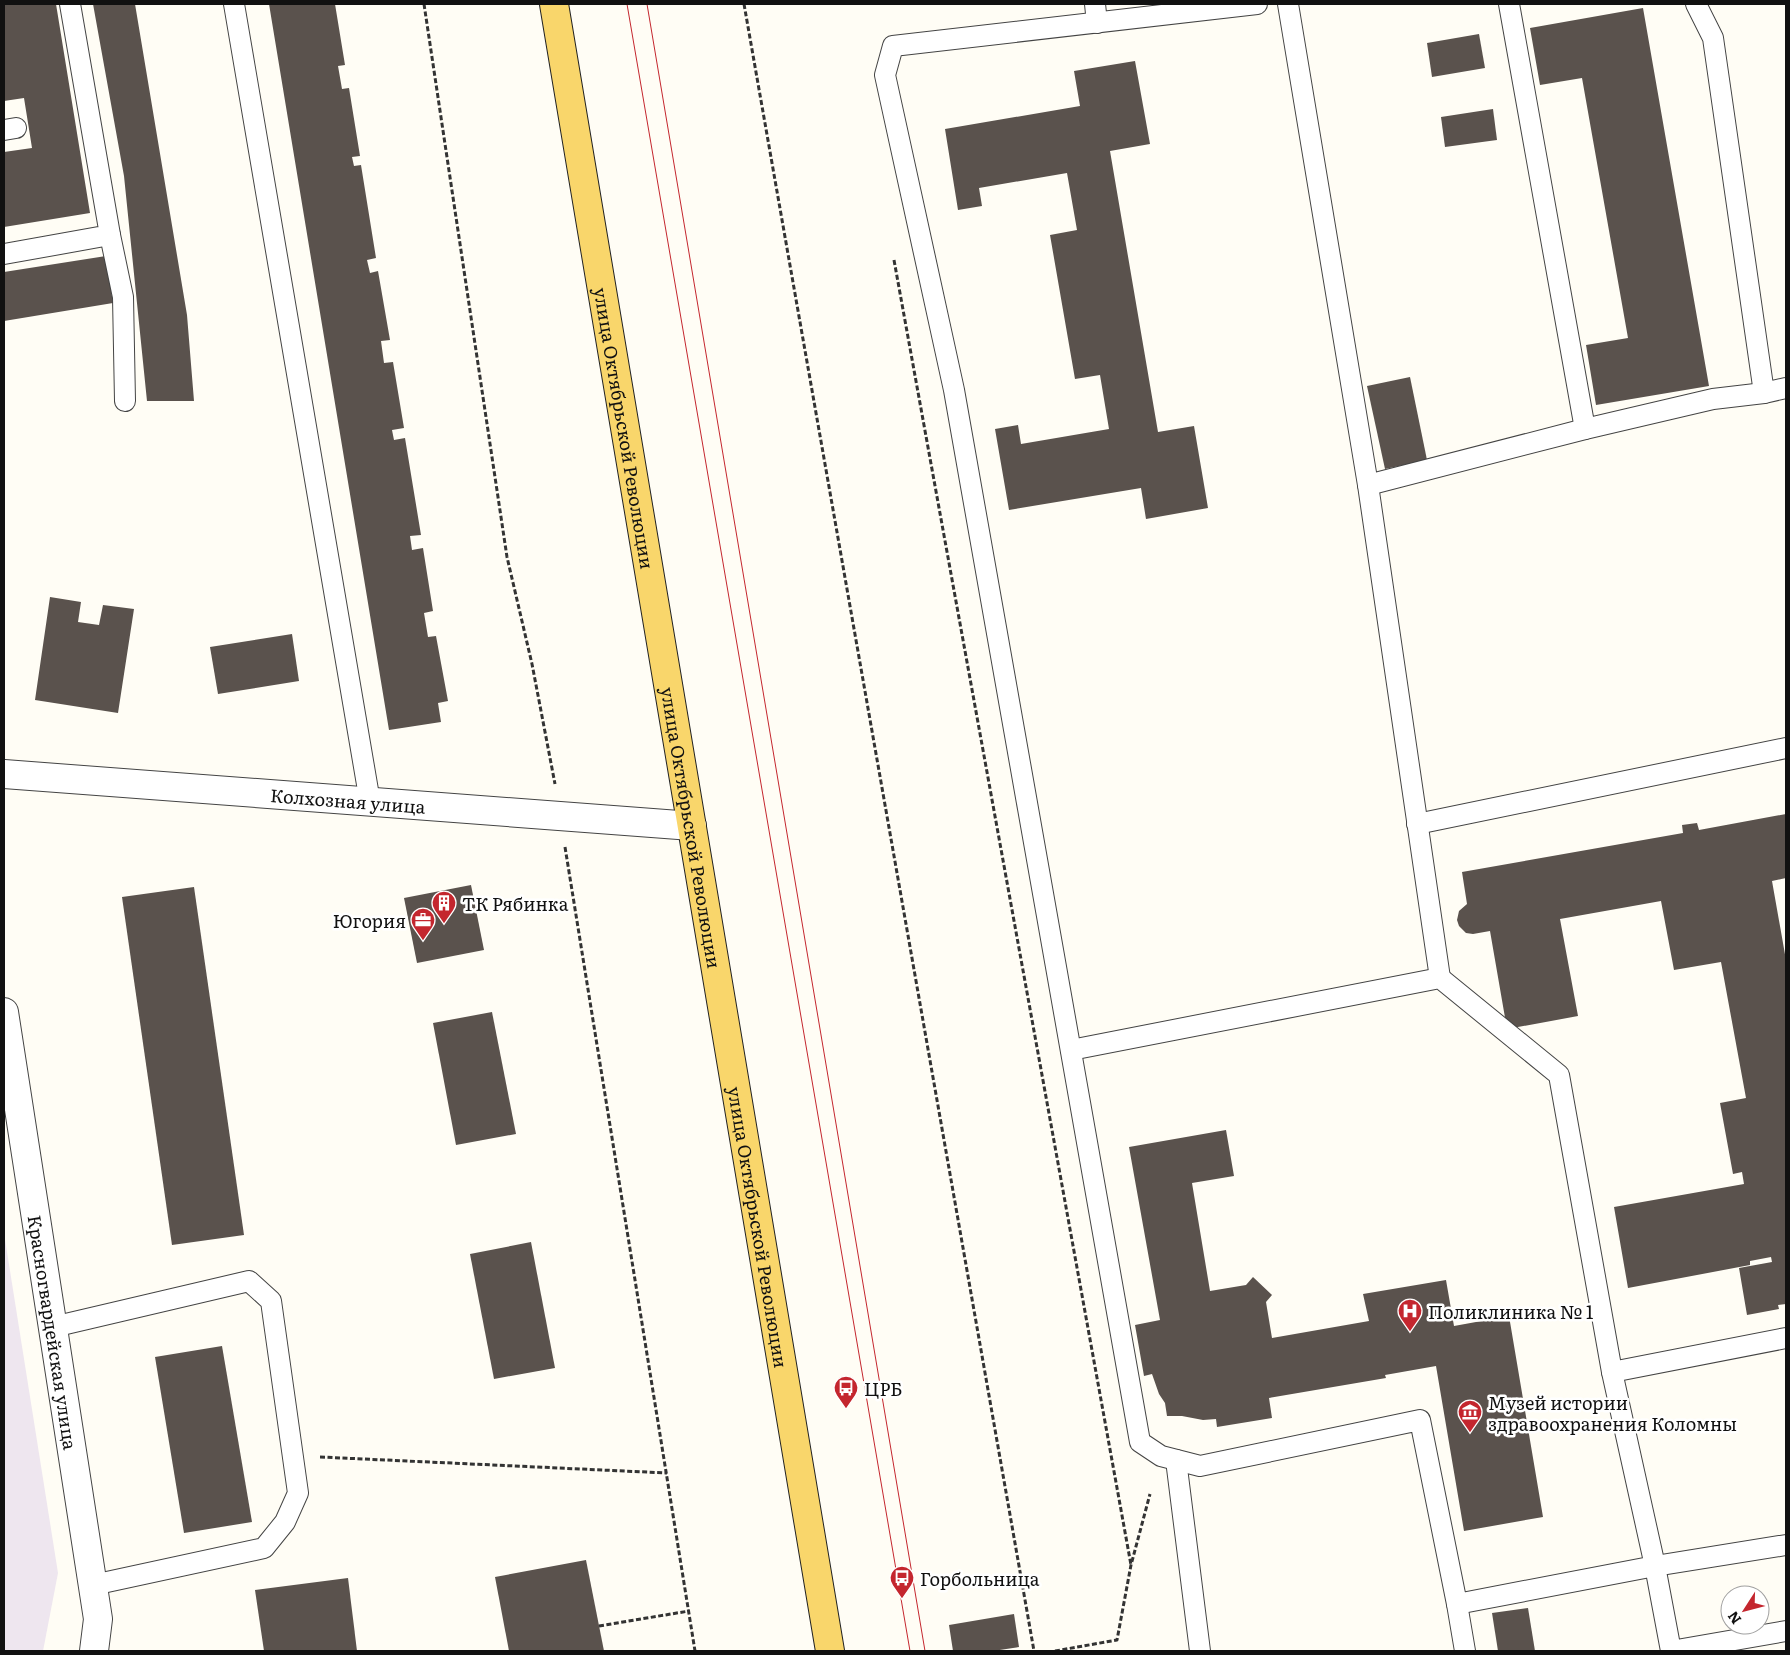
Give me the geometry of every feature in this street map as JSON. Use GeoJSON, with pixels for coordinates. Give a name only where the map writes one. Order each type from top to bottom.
{"type":"FeatureCollection","features":[{"type":"Feature","properties":{"kind":"main road","name":"улица Октябрьской Революции"},"geometry":{"type":"LineString","coordinates":[[554,4],[830,1651]]}},
{"type":"Feature","properties":{"kind":"street","name":"Колхозная улица"},"geometry":{"type":"LineString","coordinates":[[4,774],[692,826]]}},
{"type":"Feature","properties":{"kind":"street","name":"Красногвардейская улица"},"geometry":{"type":"LineString","coordinates":[[4,1012],[98,1619],[94,1651]]}},
{"type":"Feature","properties":{"kind":"lane"},"geometry":{"type":"LineString","coordinates":[[70,4],[110,235],[123,297],[124,401]]}},
{"type":"Feature","properties":{"kind":"lane"},"geometry":{"type":"LineString","coordinates":[[234,4],[370,802]]}},
{"type":"Feature","properties":{"kind":"lane"},"geometry":{"type":"LineString","coordinates":[[1257,4],[1096,13],[893,46],[885,75],[954,390],[1140,1442],[1168,1458],[1200,1466],[1420,1420],[1465,1651]]}},
{"type":"Feature","properties":{"kind":"lane"},"geometry":{"type":"LineString","coordinates":[[1288,4],[1368,485],[1440,978],[1558,1075],[1612,1372],[1655,1566],[1671,1651],[1786,1631]]}},
{"type":"Feature","properties":{"kind":"lane"},"geometry":{"type":"LineString","coordinates":[[1509,4],[1585,429]]}},
{"type":"Feature","properties":{"kind":"lane"},"geometry":{"type":"LineString","coordinates":[[1696,4],[1713,38],[1764,393]]}},
{"type":"Feature","properties":{"kind":"lane"},"geometry":{"type":"LineString","coordinates":[[4,254],[110,235]]}},
{"type":"Feature","properties":{"kind":"lane"},"geometry":{"type":"LineString","coordinates":[[1368,485],[1585,429],[1713,399],[1764,393],[1786,388]]}},
{"type":"Feature","properties":{"kind":"lane"},"geometry":{"type":"LineString","coordinates":[[1417,824],[1786,748]]}},
{"type":"Feature","properties":{"kind":"lane"},"geometry":{"type":"LineString","coordinates":[[1070,1050],[1440,978]]}},
{"type":"Feature","properties":{"kind":"lane"},"geometry":{"type":"LineString","coordinates":[[53,1327],[249,1281],[272,1301],[298,1493],[285,1522],[264,1548],[93,1586]]}},
{"type":"Feature","properties":{"kind":"lane"},"geometry":{"type":"LineString","coordinates":[[1612,1372],[1786,1338]]}},
{"type":"Feature","properties":{"kind":"lane"},"geometry":{"type":"LineString","coordinates":[[1168,1458],[1200,1651]]}},
{"type":"Feature","properties":{"kind":"lane"},"geometry":{"type":"LineString","coordinates":[[1457,1604],[1655,1566],[1786,1545]]}},
{"type":"Feature","properties":{"kind":"path"},"geometry":{"type":"LineString","coordinates":[[744,4],[1034,1651]]}},
{"type":"Feature","properties":{"kind":"path"},"geometry":{"type":"LineString","coordinates":[[893,255],[1130,1565]]}},
{"type":"Feature","properties":{"kind":"path"},"geometry":{"type":"LineString","coordinates":[[294,1456],[666,1473]]}},
{"type":"Feature","properties":{"kind":"path"},"geometry":{"type":"LineString","coordinates":[[1055,1651],[1116,1640],[1130,1565],[1168,1458]]}},
{"type":"Feature","properties":{"kind":"path"},"geometry":{"type":"LineString","coordinates":[[599,1626],[689,1611]]}},
{"type":"Feature","properties":{"kind":"shaded area"},"geometry":{"type":"Polygon","coordinates":[[[4,1233],[58,1573],[43,1651],[4,1651],[4,1233]]]}},
{"type":"Feature","properties":{"kind":"building"},"geometry":{"type":"Polygon","coordinates":[[[4,4],[56,4],[90,213],[4,227],[4,152],[32,148],[24,98],[4,101],[4,4]]]}},
{"type":"Feature","properties":{"kind":"building"},"geometry":{"type":"Polygon","coordinates":[[[93,4],[135,4],[187,315],[194,401],[147,401],[124,176],[93,4]]]}},
{"type":"Feature","properties":{"kind":"building"},"geometry":{"type":"Polygon","coordinates":[[[269,4],[335,4],[345,65],[338,66],[342,89],[349,88],[360,156],[352,157],[354,166],[361,165],[376,258],[367,260],[370,273],[378,271],[390,340],[381,341],[384,363],[393,362],[404,428],[392,430],[394,440],[405,438],[421,535],[410,536],[412,550],[423,548],[433,611],[424,613],[428,637],[436,636],[448,701],[438,703],[441,722],[389,730],[269,4]]]}},
{"type":"Feature","properties":{"kind":"building"},"geometry":{"type":"Polygon","coordinates":[[[1643,8],[1709,386],[1596,405],[1586,345],[1628,338],[1582,78],[1540,85],[1530,28],[1643,8]]]}},
{"type":"Feature","properties":{"kind":"building"},"geometry":{"type":"Polygon","coordinates":[[[1479,34],[1485,68],[1432,77],[1427,43],[1479,34]]]}},
{"type":"Feature","properties":{"kind":"building"},"geometry":{"type":"Polygon","coordinates":[[[1135,61],[1150,144],[1110,151],[1158,432],[1194,426],[1208,508],[1146,519],[1141,488],[1009,510],[995,429],[1018,425],[1021,444],[1109,429],[1100,375],[1075,379],[1050,235],[1077,230],[1067,173],[979,188],[982,206],[958,210],[945,129],[1080,106],[1074,71],[1135,61]]]}},
{"type":"Feature","properties":{"kind":"building"},"geometry":{"type":"Polygon","coordinates":[[[1493,109],[1497,140],[1445,147],[1441,117],[1493,109]]]}},
{"type":"Feature","properties":{"kind":"building"},"geometry":{"type":"Polygon","coordinates":[[[106,256],[113,303],[4,321],[4,272],[106,256]]]}},
{"type":"Feature","properties":{"kind":"building"},"geometry":{"type":"Polygon","coordinates":[[[1410,377],[1427,460],[1385,469],[1367,386],[1410,377]]]}},
{"type":"Feature","properties":{"kind":"building"},"geometry":{"type":"Polygon","coordinates":[[[50,597],[81,602],[78,622],[99,625],[103,605],[134,609],[118,713],[35,700],[50,597]]]}},
{"type":"Feature","properties":{"kind":"building"},"geometry":{"type":"Polygon","coordinates":[[[292,634],[299,681],[218,694],[210,647],[292,634]]]}},
{"type":"Feature","properties":{"kind":"building"},"geometry":{"type":"Polygon","coordinates":[[[1786,814],[1786,878],[1772,881],[1786,960],[1786,1304],[1778,1305],[1779,1309],[1747,1315],[1739,1268],[1772,1262],[1771,1257],[1750,1261],[1750,1265],[1628,1288],[1614,1207],[1744,1184],[1742,1172],[1733,1174],[1720,1103],[1746,1098],[1721,962],[1674,970],[1661,901],[1560,919],[1578,1016],[1507,1029],[1490,931],[1473,934],[1466,933],[1459,926],[1457,920],[1459,911],[1467,904],[1462,872],[1683,833],[1682,825],[1697,823],[1699,830],[1786,814]]]}},
{"type":"Feature","properties":{"kind":"building","name":"ТК Рябинка"},"geometry":{"type":"Polygon","coordinates":[[[471,885],[484,950],[417,963],[404,898],[471,885]]]}},
{"type":"Feature","properties":{"kind":"building"},"geometry":{"type":"Polygon","coordinates":[[[194,887],[244,1235],[172,1245],[122,897],[194,887]]]}},
{"type":"Feature","properties":{"kind":"building"},"geometry":{"type":"Polygon","coordinates":[[[492,1012],[516,1134],[456,1145],[433,1023],[492,1012]]]}},
{"type":"Feature","properties":{"kind":"building","name":"Поликлиника № 1"},"geometry":{"type":"Polygon","coordinates":[[[1226,1130],[1234,1176],[1192,1183],[1210,1291],[1246,1285],[1253,1277],[1272,1295],[1266,1302],[1272,1338],[1369,1321],[1363,1294],[1446,1280],[1454,1326],[1509,1316],[1543,1517],[1464,1531],[1436,1366],[1385,1375],[1386,1378],[1269,1398],[1272,1418],[1217,1427],[1216,1419],[1203,1420],[1182,1416],[1167,1416],[1165,1403],[1159,1394],[1152,1374],[1144,1376],[1135,1325],[1160,1320],[1129,1147],[1226,1130]]]}},
{"type":"Feature","properties":{"kind":"building"},"geometry":{"type":"Polygon","coordinates":[[[531,1242],[555,1368],[494,1379],[470,1254],[531,1242]]]}},
{"type":"Feature","properties":{"kind":"building"},"geometry":{"type":"Polygon","coordinates":[[[222,1346],[252,1522],[184,1533],[155,1357],[222,1346]]]}},
{"type":"Feature","properties":{"kind":"building"},"geometry":{"type":"Polygon","coordinates":[[[586,1560],[604,1651],[509,1651],[495,1577],[586,1560]]]}},
{"type":"Feature","properties":{"kind":"building"},"geometry":{"type":"Polygon","coordinates":[[[348,1578],[357,1651],[264,1651],[255,1590],[348,1578]]]}},
{"type":"Feature","properties":{"kind":"building"},"geometry":{"type":"Polygon","coordinates":[[[1528,1608],[1535,1651],[1498,1651],[1492,1613],[1528,1608]]]}},
{"type":"Feature","properties":{"kind":"building"},"geometry":{"type":"Polygon","coordinates":[[[1014,1614],[1019,1647],[993,1651],[953,1651],[949,1625],[1014,1614]]]}},
{"type":"Feature","properties":{"kind":"tram line"},"geometry":{"type":"LineString","coordinates":[[627,4],[910,1651]]}},
{"type":"Feature","properties":{"kind":"tram line"},"geometry":{"type":"LineString","coordinates":[[647,4],[925,1651]]}},
{"type":"Feature","properties":{"kind":"place","name":"ТК Рябинка"},"geometry":{"type":"Point","coordinates":[444,924]}},
{"type":"Feature","properties":{"kind":"place","name":"Югория"},"geometry":{"type":"Point","coordinates":[423,941]}},
{"type":"Feature","properties":{"kind":"place","name":"Поликлиника № 1"},"geometry":{"type":"Point","coordinates":[1410,1332]}},
{"type":"Feature","properties":{"kind":"place","name":"ЦРБ"},"geometry":{"type":"Point","coordinates":[846,1409]}},
{"type":"Feature","properties":{"kind":"place","name":"Музей истории здравоохранения Коломны"},"geometry":{"type":"Point","coordinates":[1470,1433]}},
{"type":"Feature","properties":{"kind":"place","name":"Горбольница"},"geometry":{"type":"Point","coordinates":[902,1599]}}]}
